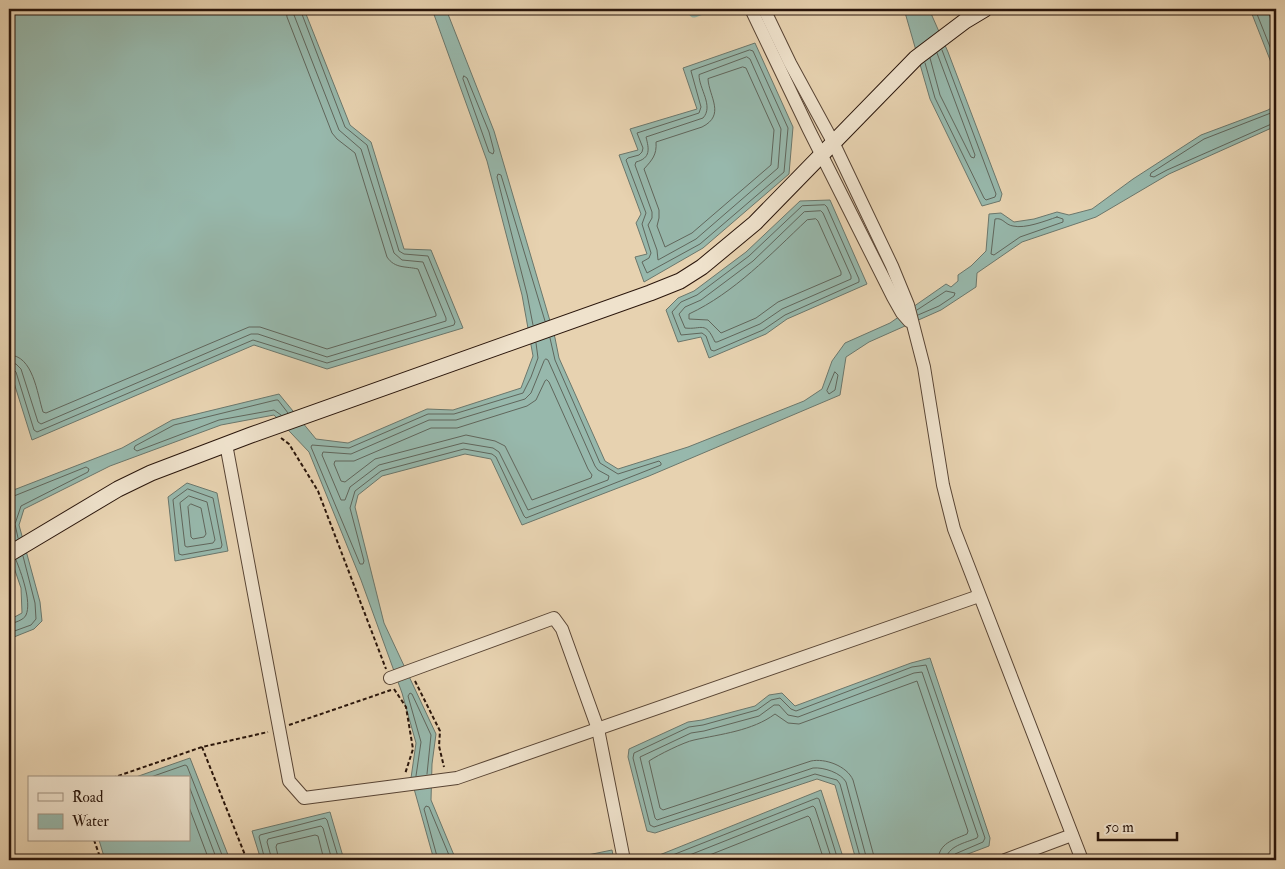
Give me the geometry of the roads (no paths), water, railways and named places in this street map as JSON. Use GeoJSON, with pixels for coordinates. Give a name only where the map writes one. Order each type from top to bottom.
{"type":"FeatureCollection","features":[{"type":"Feature","properties":{"kind":"main road"},"geometry":{"type":"LineString","coordinates":[[9,554],[118,489],[151,473],[269,428],[680,281],[702,267],[755,223],[916,58],[965,21],[986,9]]}},
{"type":"Feature","properties":{"kind":"street"},"geometry":{"type":"LineString","coordinates":[[751,9],[893,297],[902,313],[913,325]]}},
{"type":"Feature","properties":{"kind":"street"},"geometry":{"type":"LineString","coordinates":[[764,9],[832,142],[892,266],[908,305],[930,395],[939,462],[949,510],[979,596],[1082,860]]}},
{"type":"Feature","properties":{"kind":"street"},"geometry":{"type":"LineString","coordinates":[[226,444],[289,781],[304,798],[457,778],[979,596]]}},
{"type":"Feature","properties":{"kind":"street"},"geometry":{"type":"LineString","coordinates":[[392,683],[410,670],[554,618],[562,629],[598,729],[624,860]]}},
{"type":"Feature","properties":{"kind":"street"},"geometry":{"type":"LineString","coordinates":[[1005,860],[1072,835]]}},
{"type":"Feature","properties":{"kind":"water"},"geometry":{"type":"Polygon","coordinates":[[[9,9],[304,9],[350,125],[371,142],[404,249],[431,250],[463,328],[327,369],[254,345],[32,440],[9,367],[9,9]]]}},
{"type":"Feature","properties":{"kind":"water"},"geometry":{"type":"Polygon","coordinates":[[[432,9],[446,9],[494,131],[555,338],[559,358],[605,461],[618,469],[688,447],[804,401],[822,389],[832,361],[845,343],[890,323],[946,284],[951,287],[958,281],[958,275],[971,266],[986,251],[989,214],[1001,213],[1014,222],[1034,219],[1057,212],[1069,215],[1092,209],[1133,179],[1201,135],[1268,110],[1276,105],[1276,126],[1169,174],[1096,217],[1022,242],[977,273],[976,287],[941,310],[869,342],[846,357],[840,395],[649,476],[522,525],[491,459],[465,454],[382,476],[358,495],[355,507],[384,623],[436,734],[432,764],[431,800],[456,860],[434,860],[411,778],[416,743],[402,693],[361,580],[309,452],[274,415],[221,425],[110,466],[24,509],[19,525],[40,602],[42,621],[34,629],[9,639],[9,620],[22,613],[21,588],[9,553],[9,489],[11,491],[122,448],[172,420],[279,394],[316,439],[348,443],[427,409],[453,410],[521,388],[533,356],[522,295],[487,161],[432,9]]]}},
{"type":"Feature","properties":{"kind":"water"},"geometry":{"type":"Polygon","coordinates":[[[904,9],[929,9],[948,52],[1002,194],[1000,201],[982,206],[930,99],[904,9]]]}},
{"type":"Feature","properties":{"kind":"water"},"geometry":{"type":"Polygon","coordinates":[[[1250,9],[1267,9],[1276,32],[1276,75],[1250,9]]]}},
{"type":"Feature","properties":{"kind":"water"},"geometry":{"type":"Polygon","coordinates":[[[755,43],[793,127],[789,174],[703,248],[644,282],[635,257],[647,254],[636,223],[641,214],[619,155],[638,150],[630,129],[697,109],[683,68],[755,43]]]}},
{"type":"Feature","properties":{"kind":"water"},"geometry":{"type":"Polygon","coordinates":[[[830,200],[867,284],[787,319],[766,334],[709,358],[701,337],[678,342],[666,310],[678,298],[694,291],[746,252],[800,201],[830,200]]]}},
{"type":"Feature","properties":{"kind":"water"},"geometry":{"type":"Polygon","coordinates":[[[187,483],[217,493],[228,551],[175,561],[168,497],[187,483]]]}},
{"type":"Feature","properties":{"kind":"water"},"geometry":{"type":"Polygon","coordinates":[[[930,658],[990,838],[989,846],[952,860],[856,860],[835,785],[817,779],[655,833],[647,831],[628,757],[629,749],[688,722],[755,706],[769,695],[782,693],[795,706],[911,663],[930,658]]]}},
{"type":"Feature","properties":{"kind":"water"},"geometry":{"type":"Polygon","coordinates":[[[190,758],[230,860],[105,860],[100,842],[190,842],[190,776],[139,776],[190,758]]]}},
{"type":"Feature","properties":{"kind":"water"},"geometry":{"type":"Polygon","coordinates":[[[821,790],[844,860],[647,860],[821,790]]]}},
{"type":"Feature","properties":{"kind":"water"},"geometry":{"type":"Polygon","coordinates":[[[330,812],[344,860],[261,860],[252,831],[330,812]]]}},
{"type":"Feature","properties":{"kind":"water"},"geometry":{"type":"Polygon","coordinates":[[[612,850],[614,860],[563,860],[612,850]]]}},
{"type":"Feature","properties":{"kind":"waterway"},"geometry":{"type":"LineString","coordinates":[[693,9],[694,12],[702,9]]}}]}
